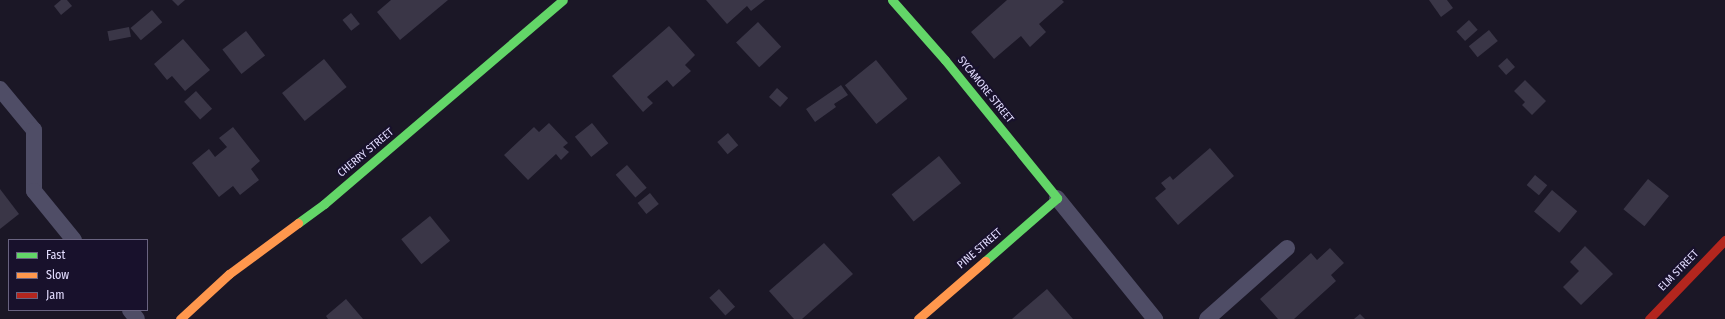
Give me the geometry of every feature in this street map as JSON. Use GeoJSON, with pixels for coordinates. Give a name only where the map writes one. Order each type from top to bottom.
{"type":"FeatureCollection","features":[{"type":"Feature","properties":{"kind":"street","name":"CHERRY STREET"},"geometry":{"type":"LineString","coordinates":[[180,319],[229,274],[324,204],[563,0]]}},
{"type":"Feature","properties":{"kind":"street","name":"SYCAMORE STREET"},"geometry":{"type":"LineString","coordinates":[[892,0],[945,60],[1057,198]]}},
{"type":"Feature","properties":{"kind":"street","name":"PINE STREET"},"geometry":{"type":"LineString","coordinates":[[918,319],[1057,198]]}},
{"type":"Feature","properties":{"kind":"street","name":"ELM STREET"},"geometry":{"type":"LineString","coordinates":[[1650,319],[1725,240]]}},
{"type":"Feature","properties":{"kind":"lane"},"geometry":{"type":"LineString","coordinates":[[0,89],[34,130],[34,191],[73,239]]}},
{"type":"Feature","properties":{"kind":"lane"},"geometry":{"type":"LineString","coordinates":[[1057,198],[1155,319]]}},
{"type":"Feature","properties":{"kind":"lane"},"geometry":{"type":"LineString","coordinates":[[1207,319],[1287,248]]}},
{"type":"Feature","properties":{"kind":"lane"},"geometry":{"type":"LineString","coordinates":[[131,311],[137,319]]}},
{"type":"Feature","properties":{"kind":"building"},"geometry":{"type":"Polygon","coordinates":[[[61,0],[67,0],[72,6],[61,15],[54,6],[61,0]]]}},
{"type":"Feature","properties":{"kind":"building"},"geometry":{"type":"Polygon","coordinates":[[[172,0],[185,0],[178,6],[172,0]]]}},
{"type":"Feature","properties":{"kind":"building"},"geometry":{"type":"Polygon","coordinates":[[[391,0],[448,0],[400,40],[377,12],[391,0]]]}},
{"type":"Feature","properties":{"kind":"building"},"geometry":{"type":"Polygon","coordinates":[[[706,0],[765,0],[751,11],[747,6],[727,24],[706,0]]]}},
{"type":"Feature","properties":{"kind":"building"},"geometry":{"type":"Polygon","coordinates":[[[1007,0],[1062,0],[1064,2],[1039,24],[1046,32],[1030,47],[1021,36],[994,59],[971,32],[1007,0]]]}},
{"type":"Feature","properties":{"kind":"building"},"geometry":{"type":"Polygon","coordinates":[[[1429,0],[1447,0],[1453,8],[1441,17],[1429,0]]]}},
{"type":"Feature","properties":{"kind":"building"},"geometry":{"type":"Polygon","coordinates":[[[152,10],[162,22],[141,40],[131,28],[152,10]]]}},
{"type":"Feature","properties":{"kind":"building"},"geometry":{"type":"Polygon","coordinates":[[[351,13],[360,24],[351,31],[342,20],[351,13]]]}},
{"type":"Feature","properties":{"kind":"building"},"geometry":{"type":"Polygon","coordinates":[[[1469,20],[1478,30],[1465,41],[1456,31],[1469,20]]]}},
{"type":"Feature","properties":{"kind":"building"},"geometry":{"type":"Polygon","coordinates":[[[758,22],[781,47],[759,67],[736,42],[758,22]]]}},
{"type":"Feature","properties":{"kind":"building"},"geometry":{"type":"Polygon","coordinates":[[[669,26],[695,55],[685,65],[691,71],[673,87],[667,80],[647,97],[653,103],[643,112],[612,76],[669,26]]]}},
{"type":"Feature","properties":{"kind":"building"},"geometry":{"type":"Polygon","coordinates":[[[129,27],[131,37],[109,41],[107,31],[129,27]]]}},
{"type":"Feature","properties":{"kind":"building"},"geometry":{"type":"Polygon","coordinates":[[[1489,30],[1498,41],[1478,57],[1469,46],[1489,30]]]}},
{"type":"Feature","properties":{"kind":"building"},"geometry":{"type":"Polygon","coordinates":[[[246,31],[265,55],[241,74],[222,49],[246,31]]]}},
{"type":"Feature","properties":{"kind":"building"},"geometry":{"type":"Polygon","coordinates":[[[183,39],[210,70],[185,91],[172,76],[167,80],[154,64],[183,39]]]}},
{"type":"Feature","properties":{"kind":"building"},"geometry":{"type":"Polygon","coordinates":[[[1507,58],[1515,67],[1506,75],[1498,66],[1507,58]]]}},
{"type":"Feature","properties":{"kind":"building"},"geometry":{"type":"Polygon","coordinates":[[[324,59],[347,87],[305,121],[282,93],[324,59]]]}},
{"type":"Feature","properties":{"kind":"building"},"geometry":{"type":"Polygon","coordinates":[[[876,60],[907,99],[876,124],[845,85],[876,60]]]}},
{"type":"Feature","properties":{"kind":"building"},"geometry":{"type":"Polygon","coordinates":[[[1525,80],[1546,101],[1532,115],[1522,105],[1525,102],[1514,91],[1525,80]]]}},
{"type":"Feature","properties":{"kind":"building"},"geometry":{"type":"Polygon","coordinates":[[[841,85],[848,95],[834,104],[836,107],[815,122],[806,109],[841,85]]]}},
{"type":"Feature","properties":{"kind":"building"},"geometry":{"type":"Polygon","coordinates":[[[777,88],[788,98],[780,107],[769,97],[777,88]]]}},
{"type":"Feature","properties":{"kind":"building"},"geometry":{"type":"Polygon","coordinates":[[[196,91],[212,109],[200,120],[184,102],[196,91]]]}},
{"type":"Feature","properties":{"kind":"building"},"geometry":{"type":"Polygon","coordinates":[[[549,123],[568,143],[563,147],[569,152],[561,160],[556,154],[528,180],[504,155],[534,127],[539,132],[549,123]]]}},
{"type":"Feature","properties":{"kind":"building"},"geometry":{"type":"Polygon","coordinates":[[[592,123],[608,143],[591,157],[575,137],[592,123]]]}},
{"type":"Feature","properties":{"kind":"building"},"geometry":{"type":"Polygon","coordinates":[[[233,127],[260,161],[251,169],[259,180],[240,195],[233,186],[219,197],[192,163],[209,149],[215,157],[227,147],[219,138],[233,127]]]}},
{"type":"Feature","properties":{"kind":"building"},"geometry":{"type":"Polygon","coordinates":[[[728,133],[738,145],[728,154],[717,142],[728,133]]]}},
{"type":"Feature","properties":{"kind":"building"},"geometry":{"type":"Polygon","coordinates":[[[1210,148],[1234,176],[1178,225],[1155,198],[1166,189],[1161,183],[1170,176],[1173,180],[1210,148]]]}},
{"type":"Feature","properties":{"kind":"building"},"geometry":{"type":"Polygon","coordinates":[[[939,156],[961,183],[914,222],[892,194],[939,156]]]}},
{"type":"Feature","properties":{"kind":"building"},"geometry":{"type":"Polygon","coordinates":[[[627,165],[647,188],[635,197],[616,175],[627,165]]]}},
{"type":"Feature","properties":{"kind":"building"},"geometry":{"type":"Polygon","coordinates":[[[1535,175],[1547,185],[1539,195],[1527,185],[1535,175]]]}},
{"type":"Feature","properties":{"kind":"building"},"geometry":{"type":"Polygon","coordinates":[[[1648,179],[1669,196],[1644,226],[1623,209],[1648,179]]]}},
{"type":"Feature","properties":{"kind":"building"},"geometry":{"type":"Polygon","coordinates":[[[0,189],[19,214],[0,229],[0,189]]]}},
{"type":"Feature","properties":{"kind":"building"},"geometry":{"type":"Polygon","coordinates":[[[1552,190],[1577,211],[1559,233],[1534,211],[1552,190]]]}},
{"type":"Feature","properties":{"kind":"building"},"geometry":{"type":"Polygon","coordinates":[[[650,193],[659,204],[646,214],[638,203],[650,193]]]}},
{"type":"Feature","properties":{"kind":"building"},"geometry":{"type":"Polygon","coordinates":[[[430,216],[450,241],[421,264],[401,239],[430,216]]]}},
{"type":"Feature","properties":{"kind":"building"},"geometry":{"type":"Polygon","coordinates":[[[824,243],[853,274],[802,319],[794,319],[769,291],[824,243]]]}},
{"type":"Feature","properties":{"kind":"building"},"geometry":{"type":"Polygon","coordinates":[[[1585,246],[1613,274],[1581,305],[1563,287],[1579,271],[1570,262],[1585,246]]]}},
{"type":"Feature","properties":{"kind":"building"},"geometry":{"type":"Polygon","coordinates":[[[1330,248],[1344,263],[1331,275],[1336,281],[1294,319],[1278,319],[1260,299],[1311,253],[1317,260],[1330,248]]]}},
{"type":"Feature","properties":{"kind":"building"},"geometry":{"type":"Polygon","coordinates":[[[719,289],[735,307],[725,316],[709,298],[719,289]]]}},
{"type":"Feature","properties":{"kind":"building"},"geometry":{"type":"Polygon","coordinates":[[[1047,289],[1073,319],[1012,319],[1047,289]]]}},
{"type":"Feature","properties":{"kind":"building"},"geometry":{"type":"Polygon","coordinates":[[[346,299],[363,319],[328,319],[326,316],[346,299]]]}},
{"type":"Feature","properties":{"kind":"building"},"geometry":{"type":"Polygon","coordinates":[[[1360,314],[1365,319],[1354,319],[1360,314]]]}},
{"type":"Feature","properties":{"kind":"traffic: fast"},"geometry":{"type":"LineString","coordinates":[[298,223],[324,204],[563,0]]}},
{"type":"Feature","properties":{"kind":"traffic: fast"},"geometry":{"type":"LineString","coordinates":[[892,0],[945,60],[1057,198],[985,261]]}},
{"type":"Feature","properties":{"kind":"traffic: slow"},"geometry":{"type":"LineString","coordinates":[[180,319],[229,274],[298,223]]}},
{"type":"Feature","properties":{"kind":"traffic: slow"},"geometry":{"type":"LineString","coordinates":[[918,319],[985,261]]}},
{"type":"Feature","properties":{"kind":"traffic: jam"},"geometry":{"type":"LineString","coordinates":[[1649,319],[1725,240]]}}]}
